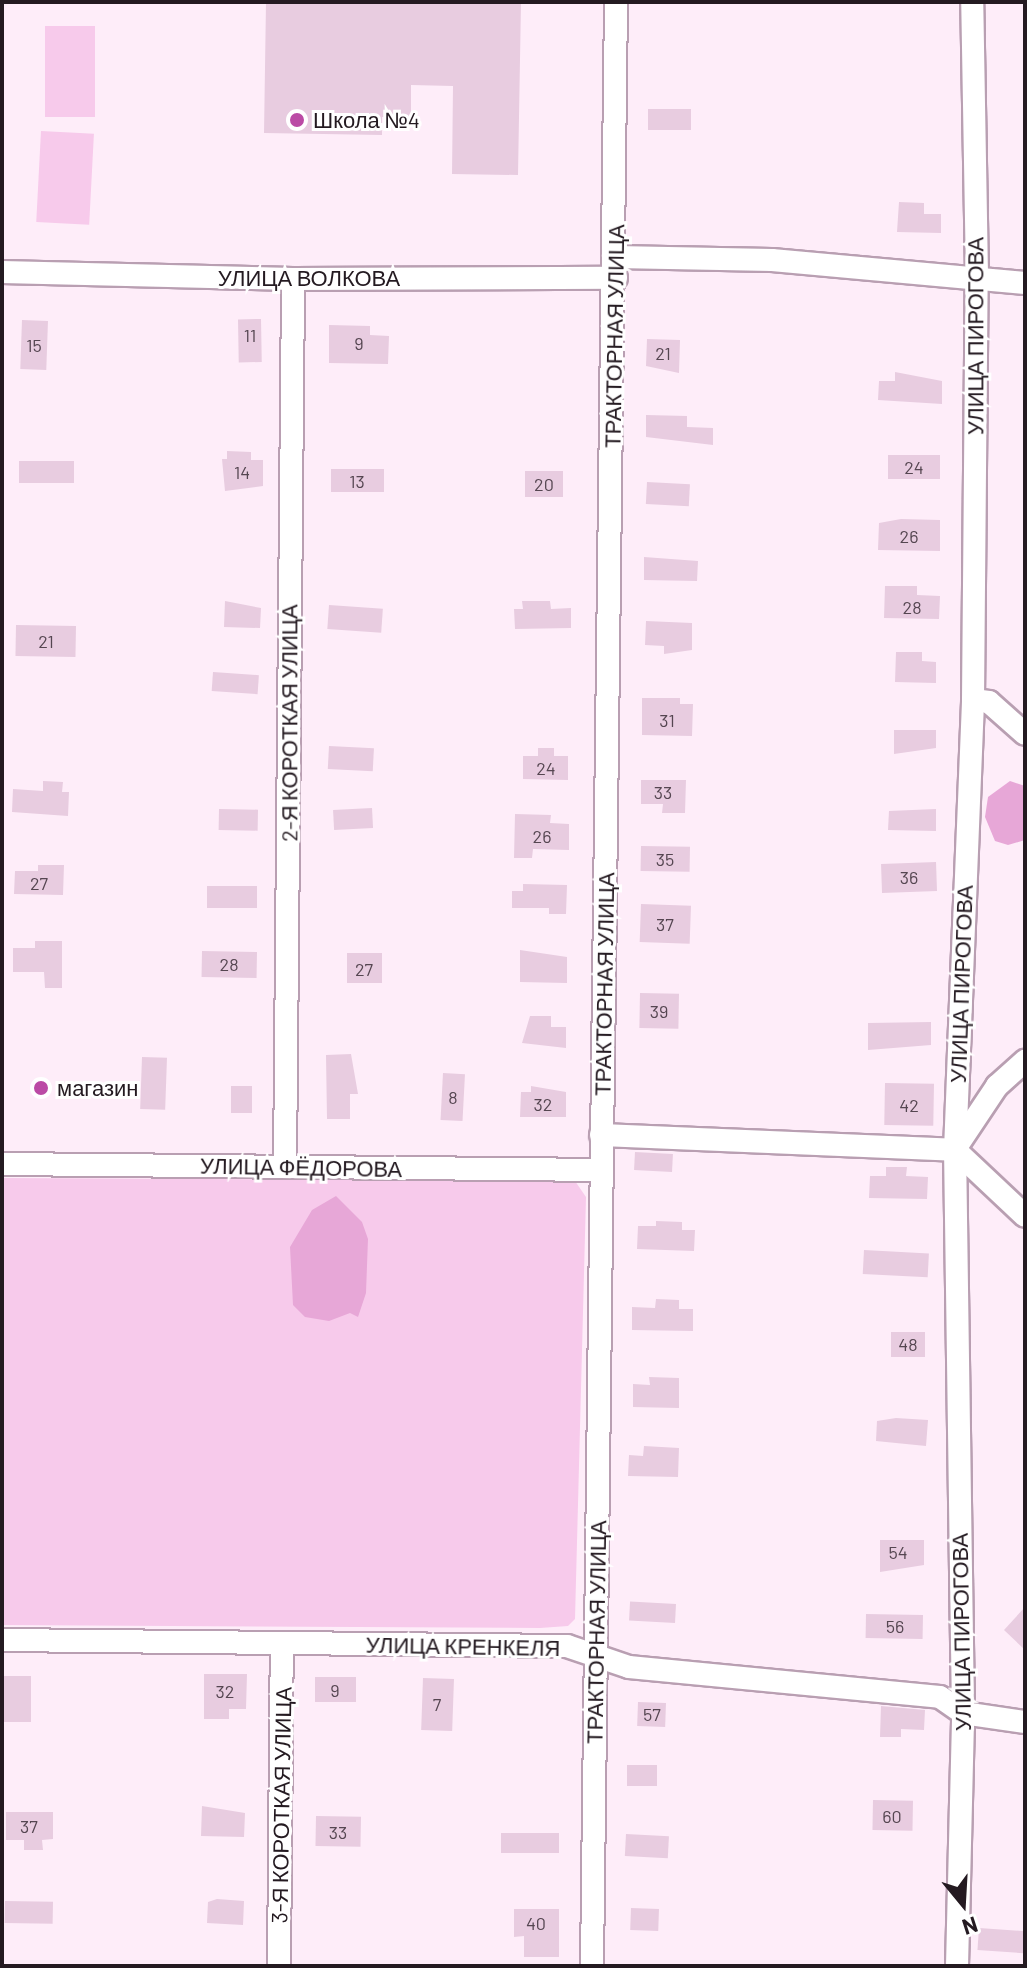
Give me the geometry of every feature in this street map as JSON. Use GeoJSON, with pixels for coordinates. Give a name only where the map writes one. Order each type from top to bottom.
{"type":"FeatureCollection","features":[{"type":"Feature","properties":{"kind":"street","name":"ТРАКТОРНАЯ УЛИЦА"},"geometry":{"type":"LineString","coordinates":[[592,1966],[601,1135],[616,268],[616,2]]}},
{"type":"Feature","properties":{"kind":"street","name":"УЛИЦА ПИРОГОВА"},"geometry":{"type":"LineString","coordinates":[[957,1966],[963,1713],[955,1150],[973,700],[977,276],[972,2]]}},
{"type":"Feature","properties":{"kind":"street","name":"УЛИЦА ВОЛКОВА"},"geometry":{"type":"LineString","coordinates":[[2,272],[293,279],[772,260],[977,276],[1025,283]]}},
{"type":"Feature","properties":{"kind":"street","name":"2-Я КОРОТКАЯ УЛИЦА"},"geometry":{"type":"LineString","coordinates":[[285,1167],[293,279]]}},
{"type":"Feature","properties":{"kind":"street"},"geometry":{"type":"LineString","coordinates":[[973,700],[989,702],[1025,734]]}},
{"type":"Feature","properties":{"kind":"street"},"geometry":{"type":"LineString","coordinates":[[955,1150],[997,1086],[1025,1061]]}},
{"type":"Feature","properties":{"kind":"street"},"geometry":{"type":"LineString","coordinates":[[601,1135],[955,1150],[1025,1216]]}},
{"type":"Feature","properties":{"kind":"street","name":"УЛИЦА ФЁДОРОВА"},"geometry":{"type":"LineString","coordinates":[[2,1164],[601,1170]]}},
{"type":"Feature","properties":{"kind":"street","name":"УЛИЦА КРЕНКЕЛЯ"},"geometry":{"type":"LineString","coordinates":[[2,1640],[567,1646],[629,1667],[940,1697],[963,1713],[1025,1722]]}},
{"type":"Feature","properties":{"kind":"street","name":"3-Я КОРОТКАЯ УЛИЦА"},"geometry":{"type":"LineString","coordinates":[[279,1966],[282,1643]]}},
{"type":"Feature","properties":{"kind":"shaded area"},"geometry":{"type":"Polygon","coordinates":[[[45,26],[95,26],[95,117],[45,117],[45,26]]]}},
{"type":"Feature","properties":{"kind":"shaded area"},"geometry":{"type":"Polygon","coordinates":[[[41,131],[94,134],[89,225],[36,222],[41,131]]]}},
{"type":"Feature","properties":{"kind":"shaded area"},"geometry":{"type":"Polygon","coordinates":[[[1010,781],[1025,786],[1025,840],[1008,845],[995,841],[985,817],[988,797],[1010,781]]]}},
{"type":"Feature","properties":{"kind":"shaded area"},"geometry":{"type":"Polygon","coordinates":[[[2,1178],[575,1181],[586,1197],[575,1619],[568,1626],[540,1628],[2,1625],[2,1178]]]}},
{"type":"Feature","properties":{"kind":"shaded area"},"geometry":{"type":"Polygon","coordinates":[[[336,1196],[362,1222],[368,1239],[366,1293],[358,1317],[350,1313],[329,1321],[305,1317],[293,1305],[290,1247],[312,1210],[336,1196]]]}},
{"type":"Feature","properties":{"kind":"building"},"geometry":{"type":"Polygon","coordinates":[[[266,2],[521,2],[518,175],[452,174],[453,86],[411,85],[411,117],[382,117],[382,135],[264,133],[266,2]]]}},
{"type":"Feature","properties":{"kind":"building"},"geometry":{"type":"Polygon","coordinates":[[[648,109],[691,109],[691,130],[648,130],[648,109]]]}},
{"type":"Feature","properties":{"kind":"building"},"geometry":{"type":"Polygon","coordinates":[[[899,202],[924,203],[924,214],[941,214],[941,233],[897,232],[899,202]]]}},
{"type":"Feature","properties":{"kind":"building"},"geometry":{"type":"Polygon","coordinates":[[[238,319],[261,319],[262,362],[239,362],[238,319]]]}},
{"type":"Feature","properties":{"kind":"building"},"geometry":{"type":"Polygon","coordinates":[[[22,320],[48,321],[46,370],[20,369],[22,320]]]}},
{"type":"Feature","properties":{"kind":"building"},"geometry":{"type":"Polygon","coordinates":[[[329,325],[370,326],[370,335],[389,336],[388,364],[329,363],[329,325]]]}},
{"type":"Feature","properties":{"kind":"building"},"geometry":{"type":"Polygon","coordinates":[[[647,339],[680,340],[679,373],[646,366],[647,339]]]}},
{"type":"Feature","properties":{"kind":"building"},"geometry":{"type":"Polygon","coordinates":[[[895,372],[942,381],[942,404],[878,400],[879,381],[895,381],[895,372]]]}},
{"type":"Feature","properties":{"kind":"building"},"geometry":{"type":"Polygon","coordinates":[[[646,415],[687,416],[687,427],[713,428],[713,445],[646,437],[646,415]]]}},
{"type":"Feature","properties":{"kind":"building"},"geometry":{"type":"Polygon","coordinates":[[[227,451],[251,452],[251,460],[263,460],[263,486],[225,491],[222,459],[227,459],[227,451]]]}},
{"type":"Feature","properties":{"kind":"building"},"geometry":{"type":"Polygon","coordinates":[[[888,455],[940,455],[940,479],[888,479],[888,455]]]}},
{"type":"Feature","properties":{"kind":"building"},"geometry":{"type":"Polygon","coordinates":[[[19,461],[74,461],[74,483],[19,483],[19,461]]]}},
{"type":"Feature","properties":{"kind":"building"},"geometry":{"type":"Polygon","coordinates":[[[331,469],[384,469],[384,492],[331,492],[331,469]]]}},
{"type":"Feature","properties":{"kind":"building"},"geometry":{"type":"Polygon","coordinates":[[[525,471],[563,471],[563,497],[525,497],[525,471]]]}},
{"type":"Feature","properties":{"kind":"building"},"geometry":{"type":"Polygon","coordinates":[[[647,482],[690,484],[689,506],[646,504],[647,482]]]}},
{"type":"Feature","properties":{"kind":"building"},"geometry":{"type":"Polygon","coordinates":[[[901,519],[940,520],[940,551],[878,550],[879,523],[901,519]]]}},
{"type":"Feature","properties":{"kind":"building"},"geometry":{"type":"Polygon","coordinates":[[[644,557],[698,561],[697,581],[644,580],[644,557]]]}},
{"type":"Feature","properties":{"kind":"building"},"geometry":{"type":"Polygon","coordinates":[[[885,586],[917,586],[917,595],[940,596],[939,619],[884,618],[885,586]]]}},
{"type":"Feature","properties":{"kind":"building"},"geometry":{"type":"Polygon","coordinates":[[[225,601],[261,608],[260,628],[224,627],[225,601]]]}},
{"type":"Feature","properties":{"kind":"building"},"geometry":{"type":"Polygon","coordinates":[[[522,601],[550,601],[551,609],[571,608],[571,628],[515,629],[514,609],[523,609],[522,601]]]}},
{"type":"Feature","properties":{"kind":"building"},"geometry":{"type":"Polygon","coordinates":[[[329,605],[383,609],[381,633],[327,629],[329,605]]]}},
{"type":"Feature","properties":{"kind":"building"},"geometry":{"type":"Polygon","coordinates":[[[646,621],[692,623],[692,650],[664,654],[664,646],[645,645],[646,621]]]}},
{"type":"Feature","properties":{"kind":"building"},"geometry":{"type":"Polygon","coordinates":[[[16,625],[76,626],[75,657],[15,656],[16,625]]]}},
{"type":"Feature","properties":{"kind":"building"},"geometry":{"type":"Polygon","coordinates":[[[896,652],[922,652],[922,661],[936,662],[936,683],[895,682],[896,652]]]}},
{"type":"Feature","properties":{"kind":"building"},"geometry":{"type":"Polygon","coordinates":[[[213,672],[259,675],[258,694],[212,691],[213,672]]]}},
{"type":"Feature","properties":{"kind":"building"},"geometry":{"type":"Polygon","coordinates":[[[642,698],[680,698],[680,704],[693,704],[692,736],[642,735],[642,698]]]}},
{"type":"Feature","properties":{"kind":"building"},"geometry":{"type":"Polygon","coordinates":[[[894,730],[936,730],[936,748],[894,754],[894,730]]]}},
{"type":"Feature","properties":{"kind":"building"},"geometry":{"type":"Polygon","coordinates":[[[329,746],[374,748],[373,771],[328,769],[329,746]]]}},
{"type":"Feature","properties":{"kind":"building"},"geometry":{"type":"Polygon","coordinates":[[[538,748],[554,748],[554,756],[568,756],[568,780],[523,779],[523,756],[538,756],[538,748]]]}},
{"type":"Feature","properties":{"kind":"building"},"geometry":{"type":"Polygon","coordinates":[[[641,780],[686,780],[685,813],[662,813],[663,804],[641,804],[641,780]]]}},
{"type":"Feature","properties":{"kind":"building"},"geometry":{"type":"Polygon","coordinates":[[[43,781],[63,782],[62,792],[69,792],[68,816],[12,812],[13,789],[43,791],[43,781]]]}},
{"type":"Feature","properties":{"kind":"building"},"geometry":{"type":"Polygon","coordinates":[[[372,808],[373,828],[334,830],[333,810],[372,808]]]}},
{"type":"Feature","properties":{"kind":"building"},"geometry":{"type":"Polygon","coordinates":[[[219,809],[258,810],[258,831],[219,830],[219,809]]]}},
{"type":"Feature","properties":{"kind":"building"},"geometry":{"type":"Polygon","coordinates":[[[936,809],[936,831],[888,830],[889,811],[936,809]]]}},
{"type":"Feature","properties":{"kind":"building"},"geometry":{"type":"Polygon","coordinates":[[[515,814],[551,815],[550,823],[569,824],[569,850],[533,849],[532,858],[514,858],[515,814]]]}},
{"type":"Feature","properties":{"kind":"building"},"geometry":{"type":"Polygon","coordinates":[[[641,846],[690,847],[690,872],[641,871],[641,846]]]}},
{"type":"Feature","properties":{"kind":"building"},"geometry":{"type":"Polygon","coordinates":[[[936,862],[937,891],[882,893],[881,864],[936,862]]]}},
{"type":"Feature","properties":{"kind":"building"},"geometry":{"type":"Polygon","coordinates":[[[38,865],[64,865],[63,895],[14,894],[15,871],[38,871],[38,865]]]}},
{"type":"Feature","properties":{"kind":"building"},"geometry":{"type":"Polygon","coordinates":[[[523,884],[567,885],[566,914],[549,914],[549,908],[512,908],[512,891],[523,891],[523,884]]]}},
{"type":"Feature","properties":{"kind":"building"},"geometry":{"type":"Polygon","coordinates":[[[207,886],[257,886],[257,908],[207,908],[207,886]]]}},
{"type":"Feature","properties":{"kind":"building"},"geometry":{"type":"Polygon","coordinates":[[[641,904],[691,906],[690,944],[640,942],[641,904]]]}},
{"type":"Feature","properties":{"kind":"building"},"geometry":{"type":"Polygon","coordinates":[[[35,941],[62,941],[62,988],[45,988],[44,972],[13,972],[13,948],[35,948],[35,941]]]}},
{"type":"Feature","properties":{"kind":"building"},"geometry":{"type":"Polygon","coordinates":[[[520,950],[567,957],[567,983],[520,982],[520,950]]]}},
{"type":"Feature","properties":{"kind":"building"},"geometry":{"type":"Polygon","coordinates":[[[202,951],[257,952],[257,978],[202,977],[202,951]]]}},
{"type":"Feature","properties":{"kind":"building"},"geometry":{"type":"Polygon","coordinates":[[[347,953],[382,953],[382,983],[347,983],[347,953]]]}},
{"type":"Feature","properties":{"kind":"building"},"geometry":{"type":"Polygon","coordinates":[[[640,993],[679,994],[678,1029],[639,1028],[640,993]]]}},
{"type":"Feature","properties":{"kind":"building"},"geometry":{"type":"Polygon","coordinates":[[[530,1016],[551,1016],[551,1027],[566,1027],[566,1048],[522,1043],[530,1016]]]}},
{"type":"Feature","properties":{"kind":"building"},"geometry":{"type":"Polygon","coordinates":[[[931,1022],[931,1045],[868,1050],[868,1023],[931,1022]]]}},
{"type":"Feature","properties":{"kind":"building"},"geometry":{"type":"Polygon","coordinates":[[[351,1054],[358,1094],[350,1094],[350,1119],[327,1119],[326,1055],[351,1054]]]}},
{"type":"Feature","properties":{"kind":"building"},"geometry":{"type":"Polygon","coordinates":[[[142,1057],[167,1058],[165,1110],[140,1109],[142,1057]]]}},
{"type":"Feature","properties":{"kind":"building"},"geometry":{"type":"Polygon","coordinates":[[[443,1073],[465,1074],[463,1121],[441,1120],[443,1073]]]}},
{"type":"Feature","properties":{"kind":"building"},"geometry":{"type":"Polygon","coordinates":[[[885,1083],[934,1084],[933,1126],[884,1125],[885,1083]]]}},
{"type":"Feature","properties":{"kind":"building"},"geometry":{"type":"Polygon","coordinates":[[[231,1086],[252,1086],[252,1113],[231,1113],[231,1086]]]}},
{"type":"Feature","properties":{"kind":"building"},"geometry":{"type":"Polygon","coordinates":[[[531,1086],[566,1092],[566,1117],[520,1117],[521,1092],[531,1092],[531,1086]]]}},
{"type":"Feature","properties":{"kind":"building"},"geometry":{"type":"Polygon","coordinates":[[[635,1152],[673,1154],[672,1172],[634,1170],[635,1152]]]}},
{"type":"Feature","properties":{"kind":"building"},"geometry":{"type":"Polygon","coordinates":[[[886,1167],[907,1167],[906,1176],[928,1177],[927,1199],[869,1198],[870,1176],[886,1176],[886,1167]]]}},
{"type":"Feature","properties":{"kind":"building"},"geometry":{"type":"Polygon","coordinates":[[[656,1221],[682,1222],[682,1230],[695,1230],[694,1251],[637,1249],[638,1226],[656,1226],[656,1221]]]}},
{"type":"Feature","properties":{"kind":"building"},"geometry":{"type":"Polygon","coordinates":[[[864,1250],[929,1253],[928,1277],[863,1274],[864,1250]]]}},
{"type":"Feature","properties":{"kind":"building"},"geometry":{"type":"Polygon","coordinates":[[[656,1299],[679,1300],[679,1309],[693,1309],[693,1331],[632,1330],[632,1307],[655,1308],[656,1299]]]}},
{"type":"Feature","properties":{"kind":"building"},"geometry":{"type":"Polygon","coordinates":[[[891,1332],[925,1332],[925,1357],[891,1357],[891,1332]]]}},
{"type":"Feature","properties":{"kind":"building"},"geometry":{"type":"Polygon","coordinates":[[[649,1377],[679,1378],[679,1408],[633,1407],[633,1384],[650,1385],[649,1377]]]}},
{"type":"Feature","properties":{"kind":"building"},"geometry":{"type":"Polygon","coordinates":[[[896,1418],[928,1420],[926,1446],[876,1441],[877,1421],[896,1418]]]}},
{"type":"Feature","properties":{"kind":"building"},"geometry":{"type":"Polygon","coordinates":[[[644,1446],[679,1448],[678,1477],[628,1476],[629,1455],[643,1456],[644,1446]]]}},
{"type":"Feature","properties":{"kind":"building"},"geometry":{"type":"Polygon","coordinates":[[[880,1540],[924,1540],[924,1565],[880,1572],[880,1540]]]}},
{"type":"Feature","properties":{"kind":"building"},"geometry":{"type":"Polygon","coordinates":[[[630,1602],[676,1604],[675,1623],[629,1621],[630,1602]]]}},
{"type":"Feature","properties":{"kind":"building"},"geometry":{"type":"Polygon","coordinates":[[[1025,1607],[1025,1650],[1004,1630],[1025,1607]]]}},
{"type":"Feature","properties":{"kind":"building"},"geometry":{"type":"Polygon","coordinates":[[[866,1614],[923,1615],[923,1639],[866,1638],[866,1614]]]}},
{"type":"Feature","properties":{"kind":"building"},"geometry":{"type":"Polygon","coordinates":[[[204,1674],[247,1674],[246,1709],[229,1709],[229,1719],[204,1719],[204,1674]]]}},
{"type":"Feature","properties":{"kind":"building"},"geometry":{"type":"Polygon","coordinates":[[[2,1676],[31,1676],[31,1722],[2,1722],[2,1676]]]}},
{"type":"Feature","properties":{"kind":"building"},"geometry":{"type":"Polygon","coordinates":[[[315,1677],[356,1677],[356,1702],[315,1702],[315,1677]]]}},
{"type":"Feature","properties":{"kind":"building"},"geometry":{"type":"Polygon","coordinates":[[[423,1678],[454,1679],[452,1731],[421,1730],[423,1678]]]}},
{"type":"Feature","properties":{"kind":"building"},"geometry":{"type":"Polygon","coordinates":[[[638,1702],[666,1703],[665,1727],[637,1726],[638,1702]]]}},
{"type":"Feature","properties":{"kind":"building"},"geometry":{"type":"Polygon","coordinates":[[[881,1706],[925,1710],[924,1730],[901,1729],[901,1737],[880,1737],[881,1706]]]}},
{"type":"Feature","properties":{"kind":"building"},"geometry":{"type":"Polygon","coordinates":[[[627,1765],[657,1765],[657,1786],[627,1786],[627,1765]]]}},
{"type":"Feature","properties":{"kind":"building"},"geometry":{"type":"Polygon","coordinates":[[[873,1800],[913,1801],[912,1831],[872,1830],[873,1800]]]}},
{"type":"Feature","properties":{"kind":"building"},"geometry":{"type":"Polygon","coordinates":[[[202,1806],[245,1813],[244,1837],[201,1836],[202,1806]]]}},
{"type":"Feature","properties":{"kind":"building"},"geometry":{"type":"Polygon","coordinates":[[[6,1812],[53,1812],[53,1839],[42,1840],[43,1850],[24,1850],[24,1840],[6,1840],[6,1812]]]}},
{"type":"Feature","properties":{"kind":"building"},"geometry":{"type":"Polygon","coordinates":[[[316,1816],[361,1817],[360,1847],[315,1846],[316,1816]]]}},
{"type":"Feature","properties":{"kind":"building"},"geometry":{"type":"Polygon","coordinates":[[[501,1833],[559,1833],[559,1853],[501,1853],[501,1833]]]}},
{"type":"Feature","properties":{"kind":"building"},"geometry":{"type":"Polygon","coordinates":[[[626,1834],[669,1836],[668,1858],[625,1856],[626,1834]]]}},
{"type":"Feature","properties":{"kind":"building"},"geometry":{"type":"Polygon","coordinates":[[[217,1899],[244,1901],[243,1925],[207,1923],[208,1902],[217,1899]]]}},
{"type":"Feature","properties":{"kind":"building"},"geometry":{"type":"Polygon","coordinates":[[[5,1901],[53,1902],[53,1924],[5,1923],[5,1901]]]}},
{"type":"Feature","properties":{"kind":"building"},"geometry":{"type":"Polygon","coordinates":[[[631,1908],[659,1909],[658,1931],[630,1930],[631,1908]]]}},
{"type":"Feature","properties":{"kind":"building"},"geometry":{"type":"Polygon","coordinates":[[[514,1909],[559,1909],[559,1957],[524,1957],[524,1936],[514,1937],[514,1909]]]}},
{"type":"Feature","properties":{"kind":"building"},"geometry":{"type":"Polygon","coordinates":[[[979,1928],[1025,1931],[1023,1953],[977,1950],[979,1928]]]}},
{"type":"Feature","properties":{"kind":"place","name":"Школа №4"},"geometry":{"type":"Point","coordinates":[297,120]}},
{"type":"Feature","properties":{"kind":"place","name":"магазин"},"geometry":{"type":"Point","coordinates":[41,1088]}}]}
